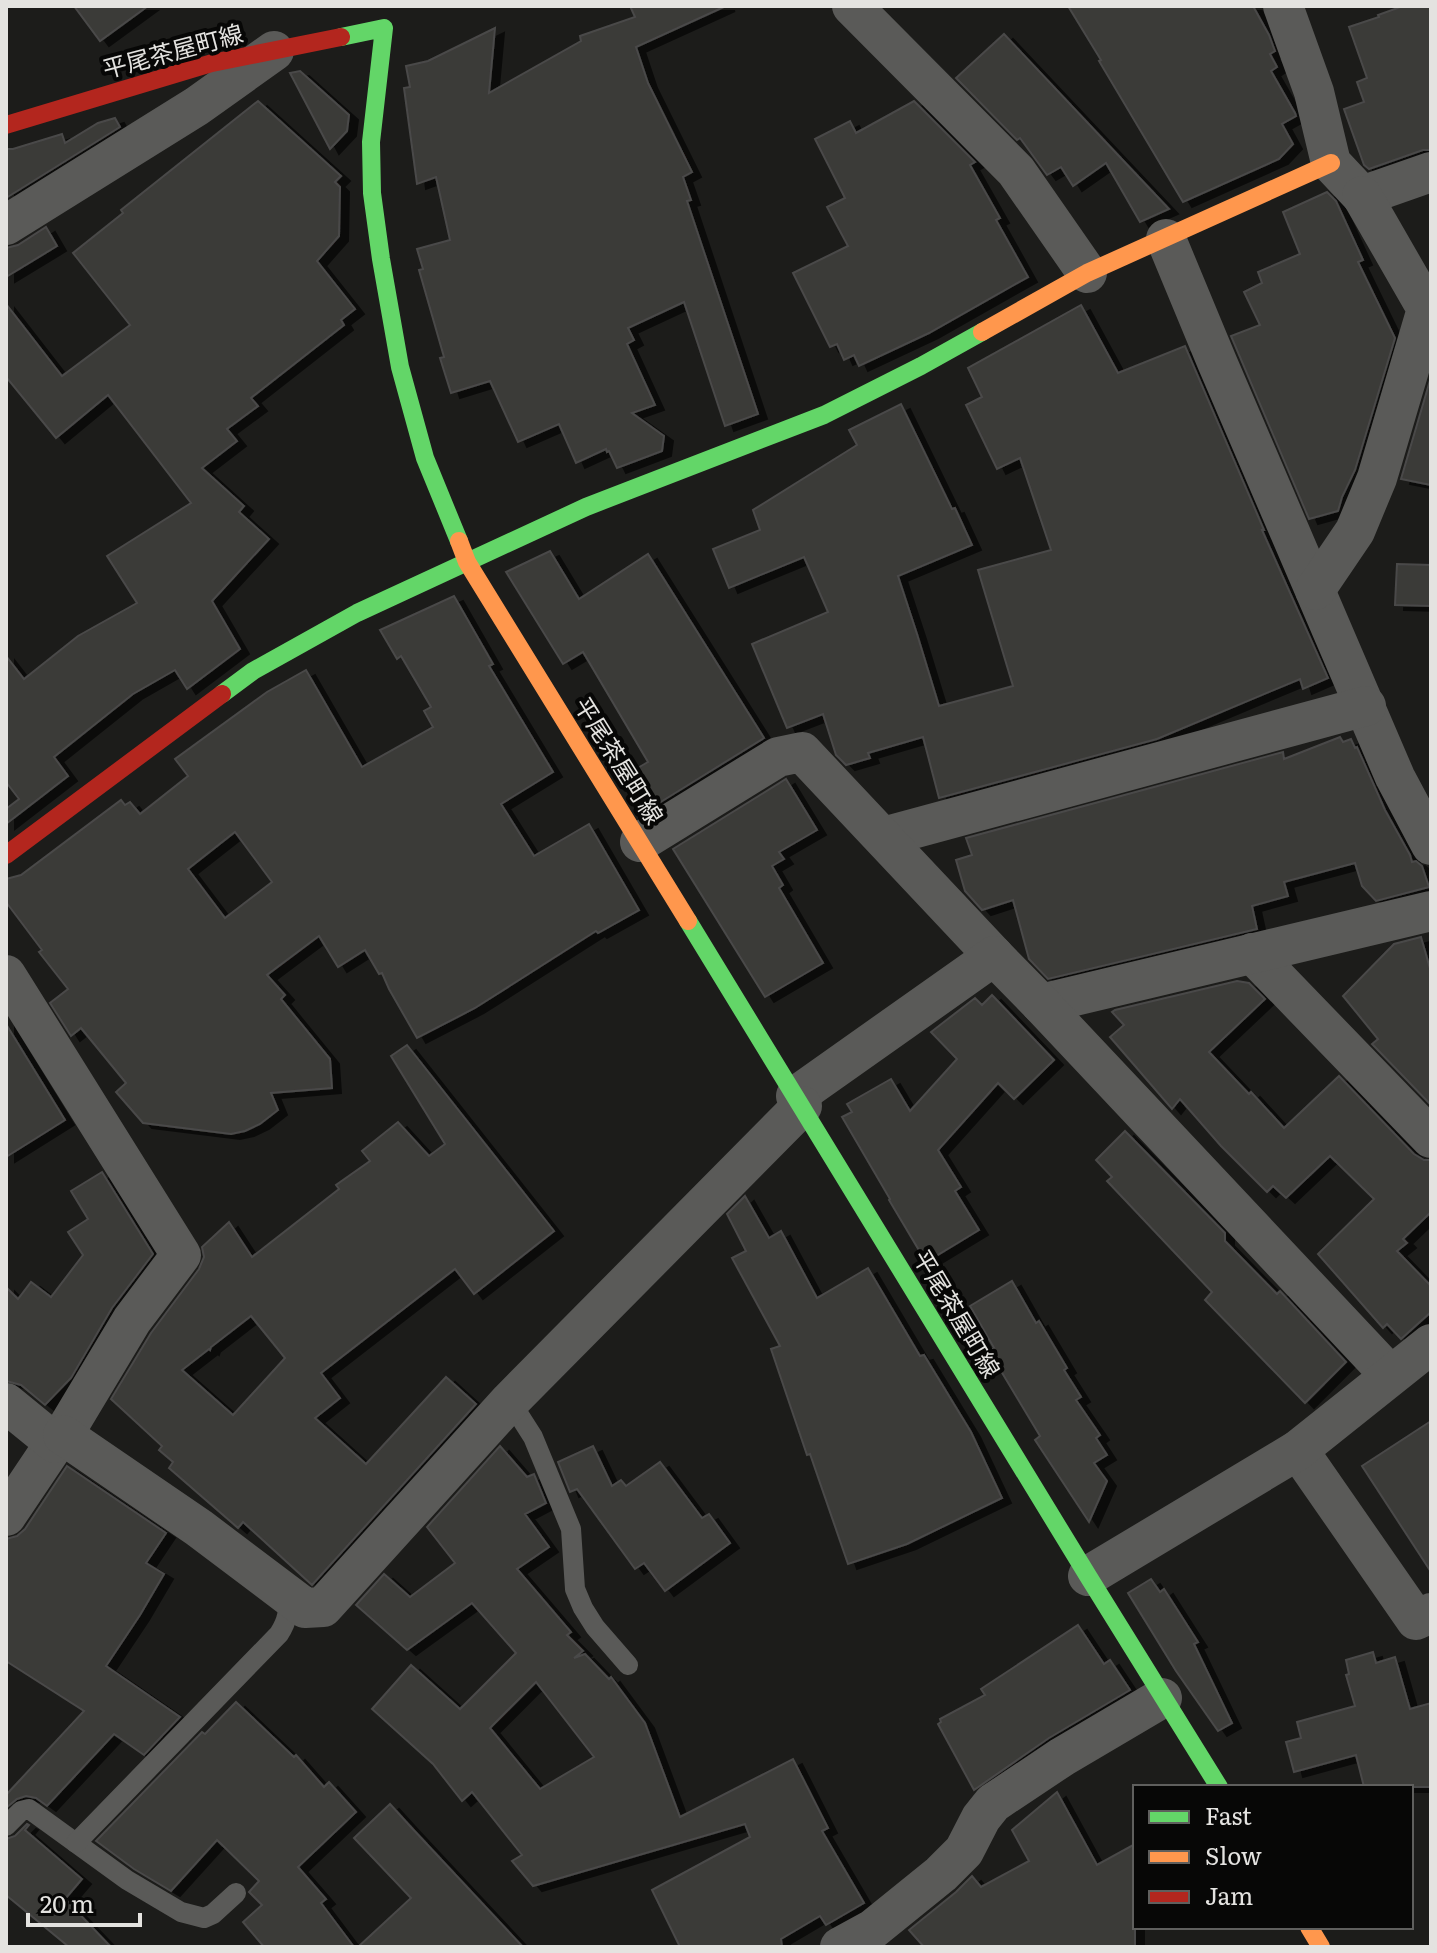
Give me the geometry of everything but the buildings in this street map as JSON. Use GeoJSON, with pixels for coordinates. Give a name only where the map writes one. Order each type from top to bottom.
{"type":"FeatureCollection","features":[{"type":"Feature","properties":{"kind":"main road","name":"平尾茶屋町線"},"geometry":{"type":"LineString","coordinates":[[6,125],[212,63],[276,49],[388,17],[371,142],[372,193],[381,259],[400,367],[425,458],[467,562],[1218,1785]]}},
{"type":"Feature","properties":{"kind":"main road"},"geometry":{"type":"LineString","coordinates":[[6,855],[253,671],[357,613],[586,507],[824,415],[921,366],[1087,273],[1331,163]]}},
{"type":"Feature","properties":{"kind":"main road"},"geometry":{"type":"LineString","coordinates":[[1310,1929],[1321,1947]]}},
{"type":"Feature","properties":{"kind":"street"},"geometry":{"type":"LineString","coordinates":[[852,6],[1016,171],[1087,273]]}},
{"type":"Feature","properties":{"kind":"street"},"geometry":{"type":"LineString","coordinates":[[1283,6],[1314,92],[1331,163],[1362,196],[1427,309],[1377,478],[1355,531],[1315,590]]}},
{"type":"Feature","properties":{"kind":"street"},"geometry":{"type":"LineString","coordinates":[[6,225],[197,106],[276,49]]}},
{"type":"Feature","properties":{"kind":"street"},"geometry":{"type":"LineString","coordinates":[[1362,196],[1431,172]]}},
{"type":"Feature","properties":{"kind":"street"},"geometry":{"type":"LineString","coordinates":[[1166,239],[1395,777],[1431,845]]}},
{"type":"Feature","properties":{"kind":"street"},"geometry":{"type":"LineString","coordinates":[[883,837],[1366,706]]}},
{"type":"Feature","properties":{"kind":"street"},"geometry":{"type":"LineString","coordinates":[[640,842],[778,757],[802,752],[1390,1375]]}},
{"type":"Feature","properties":{"kind":"street"},"geometry":{"type":"LineString","coordinates":[[1041,1004],[1431,911]]}},
{"type":"Feature","properties":{"kind":"street"},"geometry":{"type":"LineString","coordinates":[[1252,953],[1431,1138]]}},
{"type":"Feature","properties":{"kind":"street"},"geometry":{"type":"LineString","coordinates":[[6,1403],[199,1528],[305,1608],[323,1607],[510,1401],[799,1101],[994,956]]}},
{"type":"Feature","properties":{"kind":"street"},"geometry":{"type":"LineString","coordinates":[[6,975],[181,1255],[132,1320],[59,1439],[6,1516]]}},
{"type":"Feature","properties":{"kind":"street"},"geometry":{"type":"LineString","coordinates":[[1088,1576],[1298,1450],[1431,1344]]}},
{"type":"Feature","properties":{"kind":"street"},"geometry":{"type":"LineString","coordinates":[[1298,1450],[1416,1620],[1429,1617]]}},
{"type":"Feature","properties":{"kind":"street"},"geometry":{"type":"LineString","coordinates":[[840,1947],[873,1929],[941,1874],[964,1851],[981,1818],[993,1803],[1062,1757],[1162,1698]]}},
{"type":"Feature","properties":{"kind":"lane"},"geometry":{"type":"LineString","coordinates":[[510,1401],[533,1437],[571,1529],[575,1589],[583,1608],[628,1665]]}},
{"type":"Feature","properties":{"kind":"lane"},"geometry":{"type":"LineString","coordinates":[[76,1843],[279,1634],[286,1623],[288,1594]]}},
{"type":"Feature","properties":{"kind":"lane"},"geometry":{"type":"LineString","coordinates":[[6,1826],[21,1811],[29,1809],[127,1880],[181,1912],[204,1918],[236,1893]]}},
{"type":"Feature","properties":{"kind":"traffic: fast"},"geometry":{"type":"LineString","coordinates":[[341,37],[384,28],[371,142],[372,193],[381,259],[400,367],[425,458],[459,541]]}},
{"type":"Feature","properties":{"kind":"traffic: fast"},"geometry":{"type":"LineString","coordinates":[[222,694],[253,671],[357,613],[586,507],[824,415],[982,332]]}},
{"type":"Feature","properties":{"kind":"traffic: fast"},"geometry":{"type":"LineString","coordinates":[[688,921],[1218,1785]]}},
{"type":"Feature","properties":{"kind":"traffic: slow"},"geometry":{"type":"LineString","coordinates":[[982,332],[1087,273],[1331,163]]}},
{"type":"Feature","properties":{"kind":"traffic: slow"},"geometry":{"type":"LineString","coordinates":[[459,541],[467,562],[688,921]]}},
{"type":"Feature","properties":{"kind":"traffic: slow"},"geometry":{"type":"LineString","coordinates":[[1310,1929],[1321,1947]]}},
{"type":"Feature","properties":{"kind":"traffic: jam"},"geometry":{"type":"LineString","coordinates":[[6,125],[212,63],[341,37]]}},
{"type":"Feature","properties":{"kind":"traffic: jam"},"geometry":{"type":"LineString","coordinates":[[6,855],[222,694]]}}]}
